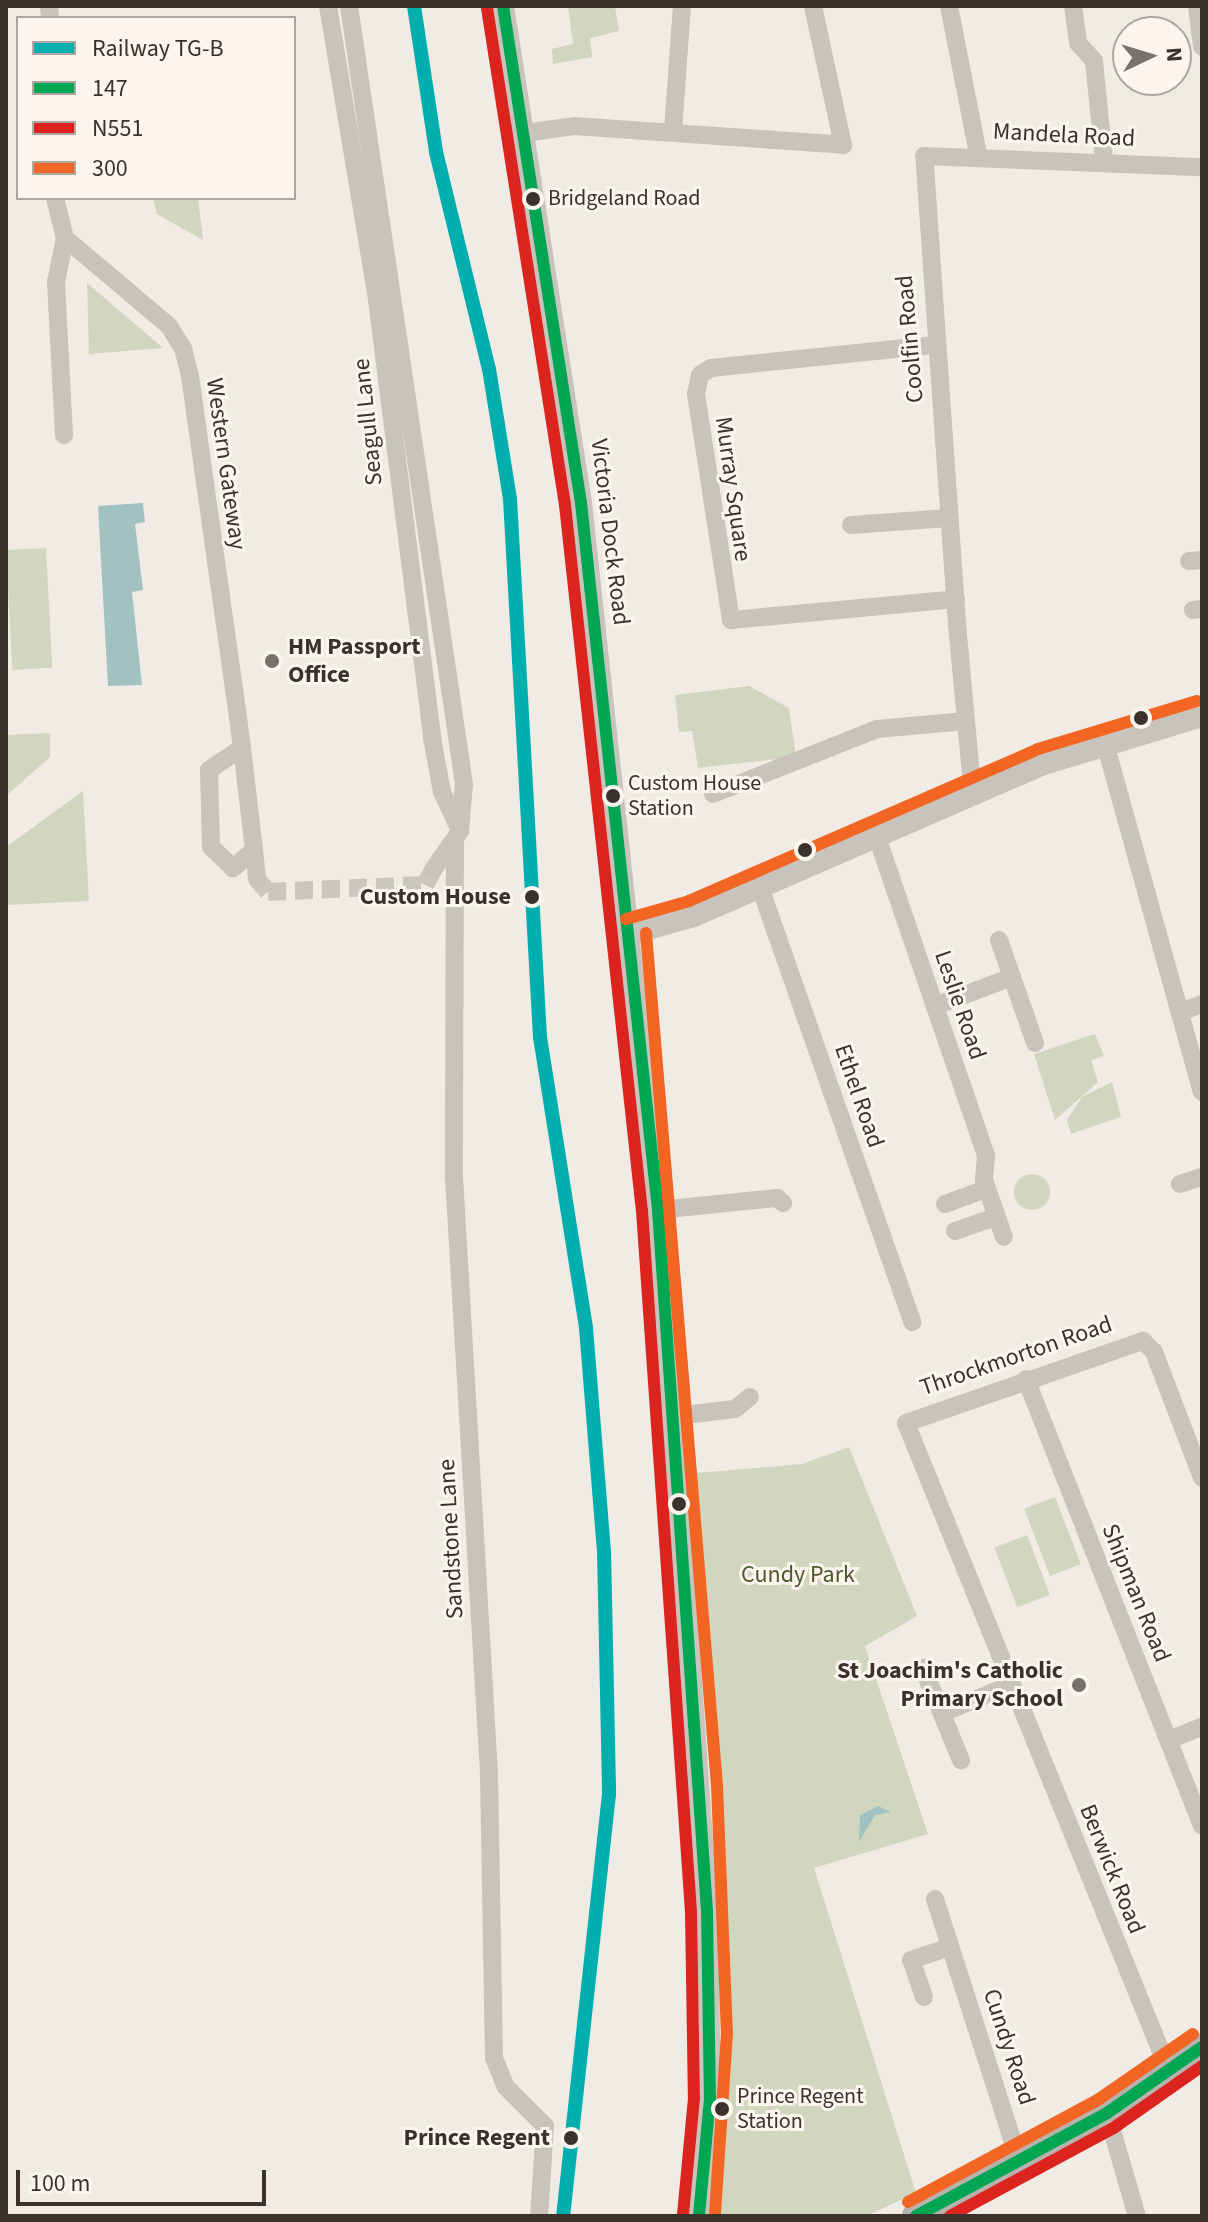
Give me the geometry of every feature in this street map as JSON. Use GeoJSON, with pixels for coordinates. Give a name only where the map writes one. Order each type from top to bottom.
{"type":"FeatureCollection","features":[{"type":"Feature","properties":{"kind":"main road"},"geometry":{"type":"LineString","coordinates":[[916,2216],[1020,2163],[1107,2113],[1202,2047]]}},
{"type":"Feature","properties":{"kind":"street","name":"Seagull Lane"},"geometry":{"type":"LineString","coordinates":[[328,6],[376,292],[432,738],[442,792],[458,836]]}},
{"type":"Feature","properties":{"kind":"street","name":"Seagull Lane"},"geometry":{"type":"LineString","coordinates":[[349,6],[464,784],[458,836]]}},
{"type":"Feature","properties":{"kind":"street","name":"Victoria Dock Road"},"geometry":{"type":"LineString","coordinates":[[503,6],[581,503],[658,1210],[676,1416],[710,2019],[699,2216]]}},
{"type":"Feature","properties":{"kind":"street"},"geometry":{"type":"LineString","coordinates":[[673,131],[682,6]]}},
{"type":"Feature","properties":{"kind":"street"},"geometry":{"type":"LineString","coordinates":[[525,133],[574,126],[843,145],[813,6]]}},
{"type":"Feature","properties":{"kind":"street"},"geometry":{"type":"LineString","coordinates":[[949,6],[978,154]]}},
{"type":"Feature","properties":{"kind":"street"},"geometry":{"type":"LineString","coordinates":[[1073,6],[1078,43],[1094,61],[1104,162]]}},
{"type":"Feature","properties":{"kind":"street"},"geometry":{"type":"LineString","coordinates":[[1197,6],[1202,47]]}},
{"type":"Feature","properties":{"kind":"street","name":"Mandela Road"},"geometry":{"type":"LineString","coordinates":[[924,156],[978,154],[1202,167]]}},
{"type":"Feature","properties":{"kind":"street","name":"Coolfin Road"},"geometry":{"type":"LineString","coordinates":[[924,156],[934,345],[966,721],[979,792]]}},
{"type":"Feature","properties":{"kind":"street"},"geometry":{"type":"LineString","coordinates":[[56,200],[65,238],[56,282],[64,435]]}},
{"type":"Feature","properties":{"kind":"street","name":"Western Gateway"},"geometry":{"type":"LineString","coordinates":[[65,238],[169,326],[183,348],[242,748],[257,879]]}},
{"type":"Feature","properties":{"kind":"street","name":"Murray Square"},"geometry":{"type":"LineString","coordinates":[[934,345],[711,368],[700,375],[696,394],[731,620],[956,599]]}},
{"type":"Feature","properties":{"kind":"street"},"geometry":{"type":"LineString","coordinates":[[851,525],[949,518]]}},
{"type":"Feature","properties":{"kind":"street"},"geometry":{"type":"LineString","coordinates":[[630,934],[760,887],[979,792],[1105,743],[1202,716]]}},
{"type":"Feature","properties":{"kind":"street"},"geometry":{"type":"LineString","coordinates":[[713,794],[877,729],[966,721]]}},
{"type":"Feature","properties":{"kind":"street"},"geometry":{"type":"LineString","coordinates":[[1105,743],[1202,1092]]}},
{"type":"Feature","properties":{"kind":"street"},"geometry":{"type":"LineString","coordinates":[[242,748],[209,770],[211,847],[233,868],[254,850]]}},
{"type":"Feature","properties":{"kind":"street"},"geometry":{"type":"LineString","coordinates":[[433,870],[458,836]]}},
{"type":"Feature","properties":{"kind":"street","name":"Sandstone Lane"},"geometry":{"type":"LineString","coordinates":[[458,836],[454,1177],[489,1773],[494,2058],[506,2087],[545,2126],[539,2216]]}},
{"type":"Feature","properties":{"kind":"street","name":"Leslie Road"},"geometry":{"type":"LineString","coordinates":[[877,837],[986,1156],[986,1189],[1004,1237]]}},
{"type":"Feature","properties":{"kind":"street","name":"Ethel Road"},"geometry":{"type":"LineString","coordinates":[[760,887],[912,1322]]}},
{"type":"Feature","properties":{"kind":"street"},"geometry":{"type":"LineString","coordinates":[[999,940],[1035,1043]]}},
{"type":"Feature","properties":{"kind":"street"},"geometry":{"type":"LineString","coordinates":[[935,1006],[1012,977]]}},
{"type":"Feature","properties":{"kind":"street"},"geometry":{"type":"LineString","coordinates":[[1180,1012],[1202,1004]]}},
{"type":"Feature","properties":{"kind":"street"},"geometry":{"type":"LineString","coordinates":[[1180,1184],[1202,1177]]}},
{"type":"Feature","properties":{"kind":"street"},"geometry":{"type":"LineString","coordinates":[[945,1204],[986,1189]]}},
{"type":"Feature","properties":{"kind":"street"},"geometry":{"type":"LineString","coordinates":[[658,1210],[777,1198],[783,1203]]}},
{"type":"Feature","properties":{"kind":"street"},"geometry":{"type":"LineString","coordinates":[[955,1231],[996,1217]]}},
{"type":"Feature","properties":{"kind":"street","name":"Throckmorton Road"},"geometry":{"type":"LineString","coordinates":[[906,1423],[1143,1341],[1154,1352],[1202,1478]]}},
{"type":"Feature","properties":{"kind":"street","name":"Shipman Road"},"geometry":{"type":"LineString","coordinates":[[1026,1379],[1202,1826]]}},
{"type":"Feature","properties":{"kind":"street"},"geometry":{"type":"LineString","coordinates":[[676,1416],[735,1409],[750,1397]]}},
{"type":"Feature","properties":{"kind":"street","name":"Berwick Road"},"geometry":{"type":"LineString","coordinates":[[906,1423],[1169,2071]]}},
{"type":"Feature","properties":{"kind":"street"},"geometry":{"type":"LineString","coordinates":[[923,1668],[961,1760]]}},
{"type":"Feature","properties":{"kind":"street"},"geometry":{"type":"LineString","coordinates":[[942,1713],[1011,1685]]}},
{"type":"Feature","properties":{"kind":"street"},"geometry":{"type":"LineString","coordinates":[[1169,1740],[1202,1727]]}},
{"type":"Feature","properties":{"kind":"street","name":"Cundy Road"},"geometry":{"type":"LineString","coordinates":[[935,1899],[1020,2163]]}},
{"type":"Feature","properties":{"kind":"street"},"geometry":{"type":"LineString","coordinates":[[924,1997],[911,1960],[950,1947]]}},
{"type":"Feature","properties":{"kind":"street"},"geometry":{"type":"LineString","coordinates":[[1107,2113],[1137,2216]]}},
{"type":"Feature","properties":{"kind":"green space"},"geometry":{"type":"Polygon","coordinates":[[[568,6],[615,6],[619,31],[590,38],[592,57],[553,64],[552,49],[573,44],[568,6]]]}},
{"type":"Feature","properties":{"kind":"green space"},"geometry":{"type":"Polygon","coordinates":[[[154,200],[198,200],[203,240],[157,214],[154,200]]]}},
{"type":"Feature","properties":{"kind":"green space"},"geometry":{"type":"Polygon","coordinates":[[[87,283],[163,348],[89,354],[87,283]]]}},
{"type":"Feature","properties":{"kind":"green space"},"geometry":{"type":"Polygon","coordinates":[[[46,548],[52,668],[12,670],[6,550],[46,548]]]}},
{"type":"Feature","properties":{"kind":"green space"},"geometry":{"type":"Polygon","coordinates":[[[749,686],[789,708],[796,757],[698,768],[692,731],[679,732],[675,695],[749,686]]]}},
{"type":"Feature","properties":{"kind":"green space"},"geometry":{"type":"Polygon","coordinates":[[[50,733],[50,757],[6,796],[6,735],[50,733]]]}},
{"type":"Feature","properties":{"kind":"green space"},"geometry":{"type":"Polygon","coordinates":[[[83,791],[89,901],[6,905],[6,847],[83,791]]]}},
{"type":"Feature","properties":{"kind":"green space"},"geometry":{"type":"Polygon","coordinates":[[[1095,1034],[1104,1056],[1091,1060],[1098,1082],[1055,1120],[1034,1054],[1095,1034]]]}},
{"type":"Feature","properties":{"kind":"green space"},"geometry":{"type":"Polygon","coordinates":[[[1112,1082],[1121,1117],[1071,1134],[1067,1120],[1082,1097],[1112,1082]]]}},
{"type":"Feature","properties":{"kind":"green space"},"geometry":{"type":"Polygon","coordinates":[[[1032,1174],[1045,1179],[1050,1192],[1045,1205],[1032,1210],[1019,1205],[1014,1192],[1019,1179],[1032,1174]]]}},
{"type":"Feature","properties":{"kind":"green space","name":"Cundy Park"},"geometry":{"type":"Polygon","coordinates":[[[849,1447],[917,1616],[865,1646],[928,1834],[814,1868],[916,2193],[866,2216],[718,2216],[727,1997],[696,1473],[802,1464],[849,1447]]]}},
{"type":"Feature","properties":{"kind":"green space"},"geometry":{"type":"Polygon","coordinates":[[[1055,1497],[1081,1564],[1050,1576],[1024,1509],[1055,1497]]]}},
{"type":"Feature","properties":{"kind":"green space"},"geometry":{"type":"Polygon","coordinates":[[[1027,1535],[1050,1595],[1017,1607],[994,1548],[1027,1535]]]}},
{"type":"Feature","properties":{"kind":"water"},"geometry":{"type":"Polygon","coordinates":[[[143,503],[145,522],[135,524],[143,590],[132,592],[142,685],[108,686],[98,506],[143,503]]]}},
{"type":"Feature","properties":{"kind":"water"},"geometry":{"type":"Polygon","coordinates":[[[878,1806],[891,1812],[875,1815],[859,1842],[860,1815],[878,1806]]]}},
{"type":"Feature","properties":{"kind":"tunnel"},"geometry":{"type":"LineString","coordinates":[[257,879],[268,892],[425,885],[433,870]]}},
{"type":"Feature","properties":{"kind":"rail line","name":"TG-B"},"geometry":{"type":"LineString","coordinates":[[414,6],[436,152],[489,369],[510,499],[540,1037],[586,1328],[604,1550],[609,1794],[563,2216]]}},
{"type":"Feature","properties":{"kind":"transit line","name":"147"},"geometry":{"type":"LineString","coordinates":[[503,6],[581,503],[658,1210],[707,1911],[710,2099],[699,2216]]}},
{"type":"Feature","properties":{"kind":"transit line","name":"N551"},"geometry":{"type":"LineString","coordinates":[[487,8],[565,505],[642,1211],[691,1912],[694,2098],[683,2215]]}},
{"type":"Feature","properties":{"kind":"transit line","name":"300"},"geometry":{"type":"LineString","coordinates":[[626,919],[689,901],[1038,749],[1197,701]]}},
{"type":"Feature","properties":{"kind":"transit line","name":"300"},"geometry":{"type":"LineString","coordinates":[[646,933],[717,1786],[727,2033],[715,2216]]}},
{"type":"Feature","properties":{"kind":"transit line","name":"300"},"geometry":{"type":"LineString","coordinates":[[908,2202],[1099,2099],[1193,2034]]}},
{"type":"Feature","properties":{"kind":"transit line","name":"147"},"geometry":{"type":"LineString","coordinates":[[916,2216],[1107,2113],[1202,2047]]}},
{"type":"Feature","properties":{"kind":"transit line","name":"N551"},"geometry":{"type":"LineString","coordinates":[[950,2216],[1115,2127],[1202,2066]]}},
{"type":"Feature","properties":{"kind":"place","name":"Bridgeland Road"},"geometry":{"type":"Point","coordinates":[533,199]}},
{"type":"Feature","properties":{"kind":"place","name":"HM Passport Office"},"geometry":{"type":"Point","coordinates":[272,661]}},
{"type":"Feature","properties":{"kind":"place","name":"Custom House Station"},"geometry":{"type":"Point","coordinates":[613,796]}},
{"type":"Feature","properties":{"kind":"place","name":"Custom House"},"geometry":{"type":"Point","coordinates":[532,897]}},
{"type":"Feature","properties":{"kind":"place","name":"St Joachim's Catholic Primary School"},"geometry":{"type":"Point","coordinates":[1079,1685]}},
{"type":"Feature","properties":{"kind":"place","name":"Prince Regent Station"},"geometry":{"type":"Point","coordinates":[722,2109]}},
{"type":"Feature","properties":{"kind":"place","name":"Prince Regent"},"geometry":{"type":"Point","coordinates":[571,2138]}}]}
